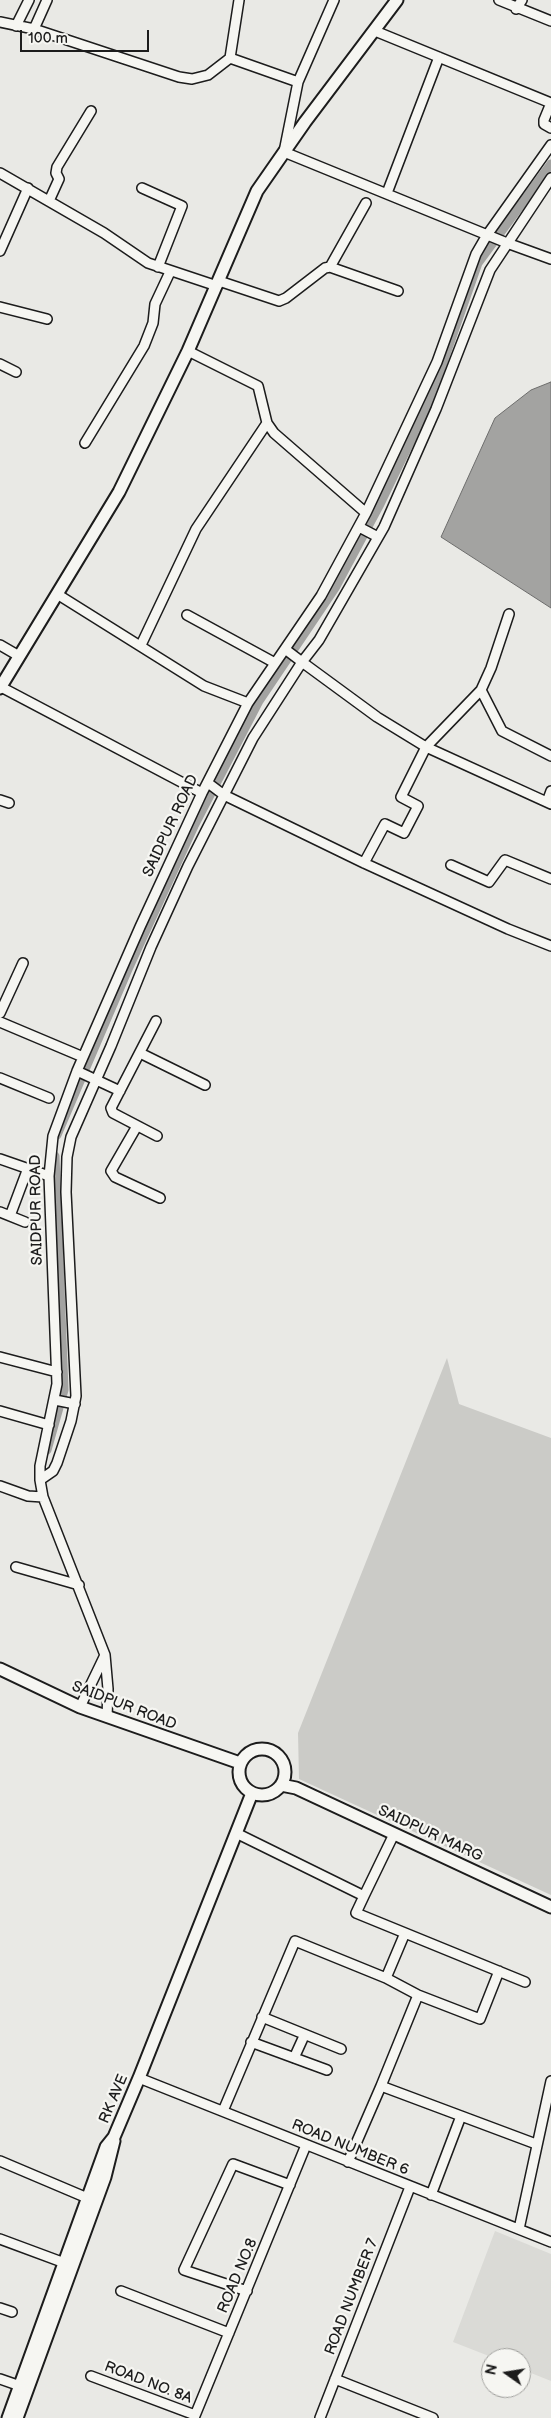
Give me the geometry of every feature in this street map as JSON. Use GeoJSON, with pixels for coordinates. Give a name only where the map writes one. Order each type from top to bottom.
{"type":"FeatureCollection","features":[{"type":"Feature","properties":{"kind":"main road"},"geometry":{"type":"LineString","coordinates":[[0,687],[119,492],[188,351],[257,191],[397,0]]}},
{"type":"Feature","properties":{"kind":"main road","name":"SAIDPUR ROAD"},"geometry":{"type":"LineString","coordinates":[[0,1669],[80,1707],[240,1763]]}},
{"type":"Feature","properties":{"kind":"main road"},"geometry":{"type":"LineString","coordinates":[[285,1773],[281,1785],[270,1794],[261,1795],[252,1793],[243,1785],[239,1774],[240,1763],[248,1753],[260,1748],[272,1750],[282,1758],[285,1773],[296,1788]]}},
{"type":"Feature","properties":{"kind":"main road"},"geometry":{"type":"LineString","coordinates":[[281,1785],[296,1788]]}},
{"type":"Feature","properties":{"kind":"main road","name":"SAIDPUR MARG"},"geometry":{"type":"LineString","coordinates":[[296,1788],[551,1907]]}},
{"type":"Feature","properties":{"kind":"main road","name":"RK AVE"},"geometry":{"type":"LineString","coordinates":[[7,2418],[24,2387],[69,2265],[92,2200],[106,2147],[114,2137],[139,2078],[252,1793]]}},
{"type":"Feature","properties":{"kind":"main road"},"geometry":{"type":"LineString","coordinates":[[18,2418],[24,2387]]}},
{"type":"Feature","properties":{"kind":"street"},"geometry":{"type":"LineString","coordinates":[[16,26],[29,0]]}},
{"type":"Feature","properties":{"kind":"street"},"geometry":{"type":"LineString","coordinates":[[34,30],[48,0]]}},
{"type":"Feature","properties":{"kind":"street"},"geometry":{"type":"LineString","coordinates":[[0,22],[34,30],[179,77],[192,79],[208,75],[230,58],[239,0]]}},
{"type":"Feature","properties":{"kind":"street"},"geometry":{"type":"LineString","coordinates":[[334,0],[298,82],[284,152],[504,242],[551,259]]}},
{"type":"Feature","properties":{"kind":"street"},"geometry":{"type":"LineString","coordinates":[[499,0],[516,9],[551,21]]}},
{"type":"Feature","properties":{"kind":"street"},"geometry":{"type":"LineString","coordinates":[[516,9],[522,0]]}},
{"type":"Feature","properties":{"kind":"street"},"geometry":{"type":"LineString","coordinates":[[375,31],[551,103],[544,120],[544,124],[551,128]]}},
{"type":"Feature","properties":{"kind":"street"},"geometry":{"type":"LineString","coordinates":[[387,193],[439,57]]}},
{"type":"Feature","properties":{"kind":"street"},"geometry":{"type":"LineString","coordinates":[[230,58],[298,82]]}},
{"type":"Feature","properties":{"kind":"street"},"geometry":{"type":"LineString","coordinates":[[49,201],[59,179],[56,173],[57,167],[91,111]]}},
{"type":"Feature","properties":{"kind":"street","name":"SAIDPUR ROAD"},"geometry":{"type":"LineString","coordinates":[[107,1717],[108,1689],[105,1655],[79,1584],[43,1497],[40,1480],[40,1466],[49,1425],[57,1401],[49,1176],[56,1125],[79,1072],[83,1057],[140,927],[202,793],[209,785],[248,703],[275,663],[288,651],[362,528],[366,513],[427,384],[476,254],[551,145]]}},
{"type":"Feature","properties":{"kind":"street"},"geometry":{"type":"LineString","coordinates":[[0,174],[28,188],[158,267],[170,272],[279,301],[286,298],[325,268],[330,267],[398,291]]}},
{"type":"Feature","properties":{"kind":"street"},"geometry":{"type":"LineString","coordinates":[[40,1480],[53,1470],[57,1464],[73,1403],[65,1156],[74,1127],[155,938],[223,794],[253,738],[301,661],[319,640],[376,536],[436,409],[490,270],[504,242],[551,178]]}},
{"type":"Feature","properties":{"kind":"street"},"geometry":{"type":"LineString","coordinates":[[1,248],[28,188]]}},
{"type":"Feature","properties":{"kind":"street"},"geometry":{"type":"LineString","coordinates":[[142,188],[182,206],[158,267]]}},
{"type":"Feature","properties":{"kind":"street"},"geometry":{"type":"LineString","coordinates":[[330,267],[366,203]]}},
{"type":"Feature","properties":{"kind":"street"},"geometry":{"type":"LineString","coordinates":[[85,443],[144,346],[153,323],[155,304],[170,272]]}},
{"type":"Feature","properties":{"kind":"street"},"geometry":{"type":"LineString","coordinates":[[0,307],[47,319]]}},
{"type":"Feature","properties":{"kind":"street"},"geometry":{"type":"LineString","coordinates":[[188,351],[258,386],[267,423],[274,433],[366,513]]}},
{"type":"Feature","properties":{"kind":"street"},"geometry":{"type":"LineString","coordinates":[[0,364],[16,372]]}},
{"type":"Feature","properties":{"kind":"street"},"geometry":{"type":"LineString","coordinates":[[141,645],[196,529],[267,423]]}},
{"type":"Feature","properties":{"kind":"street"},"geometry":{"type":"LineString","coordinates":[[362,528],[376,536]]}},
{"type":"Feature","properties":{"kind":"street"},"geometry":{"type":"LineString","coordinates":[[57,594],[204,686],[248,703]]}},
{"type":"Feature","properties":{"kind":"street"},"geometry":{"type":"LineString","coordinates":[[364,863],[385,824],[404,833],[418,806],[401,797],[426,747],[482,690],[492,668],[509,614]]}},
{"type":"Feature","properties":{"kind":"street"},"geometry":{"type":"LineString","coordinates":[[187,615],[275,663]]}},
{"type":"Feature","properties":{"kind":"street"},"geometry":{"type":"LineString","coordinates":[[0,645],[19,656]]}},
{"type":"Feature","properties":{"kind":"street"},"geometry":{"type":"LineString","coordinates":[[288,651],[377,716],[426,747],[549,803],[551,791]]}},
{"type":"Feature","properties":{"kind":"street"},"geometry":{"type":"LineString","coordinates":[[0,687],[202,793]]}},
{"type":"Feature","properties":{"kind":"street"},"geometry":{"type":"LineString","coordinates":[[482,690],[502,731],[551,756]]}},
{"type":"Feature","properties":{"kind":"street"},"geometry":{"type":"LineString","coordinates":[[209,785],[223,794],[364,863],[508,929],[551,946]]}},
{"type":"Feature","properties":{"kind":"street"},"geometry":{"type":"LineString","coordinates":[[451,865],[490,882],[505,860],[551,879]]}},
{"type":"Feature","properties":{"kind":"street"},"geometry":{"type":"LineString","coordinates":[[0,1013],[23,963]]}},
{"type":"Feature","properties":{"kind":"street"},"geometry":{"type":"LineString","coordinates":[[156,1021],[112,1111],[156,1136]]}},
{"type":"Feature","properties":{"kind":"street"},"geometry":{"type":"LineString","coordinates":[[0,1022],[83,1057]]}},
{"type":"Feature","properties":{"kind":"street"},"geometry":{"type":"LineString","coordinates":[[140,1053],[206,1085]]}},
{"type":"Feature","properties":{"kind":"street"},"geometry":{"type":"LineString","coordinates":[[79,1072],[120,1092]]}},
{"type":"Feature","properties":{"kind":"street"},"geometry":{"type":"LineString","coordinates":[[0,1078],[49,1098]]}},
{"type":"Feature","properties":{"kind":"street"},"geometry":{"type":"LineString","coordinates":[[137,1126],[111,1171],[115,1177],[160,1198]]}},
{"type":"Feature","properties":{"kind":"street"},"geometry":{"type":"LineString","coordinates":[[52,1154],[65,1156]]}},
{"type":"Feature","properties":{"kind":"street"},"geometry":{"type":"LineString","coordinates":[[0,1159],[49,1176]]}},
{"type":"Feature","properties":{"kind":"street"},"geometry":{"type":"LineString","coordinates":[[10,1216],[28,1168]]}},
{"type":"Feature","properties":{"kind":"street"},"geometry":{"type":"LineString","coordinates":[[0,1212],[25,1222]]}},
{"type":"Feature","properties":{"kind":"street"},"geometry":{"type":"LineString","coordinates":[[0,1356],[57,1372]]}},
{"type":"Feature","properties":{"kind":"street"},"geometry":{"type":"LineString","coordinates":[[57,1401],[73,1403]]}},
{"type":"Feature","properties":{"kind":"street"},"geometry":{"type":"LineString","coordinates":[[0,1411],[49,1425]]}},
{"type":"Feature","properties":{"kind":"street"},"geometry":{"type":"LineString","coordinates":[[0,1486],[28,1496],[43,1497]]}},
{"type":"Feature","properties":{"kind":"street"},"geometry":{"type":"LineString","coordinates":[[16,1567],[79,1584]]}},
{"type":"Feature","properties":{"kind":"street"},"geometry":{"type":"LineString","coordinates":[[80,1707],[105,1655]]}},
{"type":"Feature","properties":{"kind":"street"},"geometry":{"type":"LineString","coordinates":[[236,1833],[364,1896]]}},
{"type":"Feature","properties":{"kind":"street"},"geometry":{"type":"LineString","coordinates":[[394,1834],[356,1913],[525,1982]]}},
{"type":"Feature","properties":{"kind":"street"},"geometry":{"type":"LineString","coordinates":[[386,1978],[405,1932]]}},
{"type":"Feature","properties":{"kind":"street"},"geometry":{"type":"LineString","coordinates":[[223,2111],[296,1941],[386,1978],[418,1995],[480,2019],[499,1971]]}},
{"type":"Feature","properties":{"kind":"street"},"geometry":{"type":"LineString","coordinates":[[348,2162],[418,1995]]}},
{"type":"Feature","properties":{"kind":"street"},"geometry":{"type":"LineString","coordinates":[[262,2017],[304,2036],[341,2049]]}},
{"type":"Feature","properties":{"kind":"street"},"geometry":{"type":"LineString","coordinates":[[294,2058],[304,2036]]}},
{"type":"Feature","properties":{"kind":"street"},"geometry":{"type":"LineString","coordinates":[[251,2042],[327,2070]]}},
{"type":"Feature","properties":{"kind":"street","name":"ROAD NUMBER 6"},"geometry":{"type":"LineString","coordinates":[[139,2078],[551,2242]]}},
{"type":"Feature","properties":{"kind":"street"},"geometry":{"type":"LineString","coordinates":[[519,2229],[551,2081]]}},
{"type":"Feature","properties":{"kind":"street"},"geometry":{"type":"LineString","coordinates":[[380,2086],[536,2144]]}},
{"type":"Feature","properties":{"kind":"street"},"geometry":{"type":"LineString","coordinates":[[431,2195],[461,2116]]}},
{"type":"Feature","properties":{"kind":"street","name":"ROAD NO.8"},"geometry":{"type":"LineString","coordinates":[[194,2417],[306,2145]]}},
{"type":"Feature","properties":{"kind":"street"},"geometry":{"type":"LineString","coordinates":[[0,2161],[92,2200]]}},
{"type":"Feature","properties":{"kind":"street"},"geometry":{"type":"LineString","coordinates":[[247,2291],[184,2270],[233,2164],[290,2185]]}},
{"type":"Feature","properties":{"kind":"street","name":"ROAD NUMBER 7"},"geometry":{"type":"LineString","coordinates":[[320,2418],[410,2187]]}},
{"type":"Feature","properties":{"kind":"street"},"geometry":{"type":"LineString","coordinates":[[0,2239],[69,2265]]}},
{"type":"Feature","properties":{"kind":"street"},"geometry":{"type":"LineString","coordinates":[[121,2291],[229,2333]]}},
{"type":"Feature","properties":{"kind":"street"},"geometry":{"type":"LineString","coordinates":[[0,2308],[12,2312]]}},
{"type":"Feature","properties":{"kind":"street","name":"ROAD NO. 8A"},"geometry":{"type":"LineString","coordinates":[[91,2376],[194,2417]]}},
{"type":"Feature","properties":{"kind":"street"},"geometry":{"type":"LineString","coordinates":[[0,2379],[24,2387]]}},
{"type":"Feature","properties":{"kind":"street"},"geometry":{"type":"LineString","coordinates":[[335,2379],[434,2418]]}},
{"type":"Feature","properties":{"kind":"street"},"geometry":{"type":"LineString","coordinates":[[0,2416],[7,2418]]}},
{"type":"Feature","properties":{"kind":"shaded area"},"geometry":{"type":"Polygon","coordinates":[[[551,382],[551,608],[441,537],[495,418],[531,390],[551,382]]]}},
{"type":"Feature","properties":{"kind":"shaded area"},"geometry":{"type":"Polygon","coordinates":[[[447,1358],[459,1404],[551,1438],[551,1895],[299,1779],[298,1733],[447,1358]]]}},
{"type":"Feature","properties":{"kind":"shaded area"},"geometry":{"type":"Polygon","coordinates":[[[495,2231],[551,2254],[551,2381],[531,2373],[531,2348],[481,2348],[481,2353],[453,2342],[495,2231]]]}},
{"type":"Feature","properties":{"kind":"waterway"},"geometry":{"type":"LineString","coordinates":[[57,1135],[129,967],[194,826],[259,701],[335,588],[380,504],[428,405],[478,263],[551,164]]}},
{"type":"Feature","properties":{"kind":"waterway"},"geometry":{"type":"LineString","coordinates":[[47,1450],[64,1390],[55,1156]]}}]}
